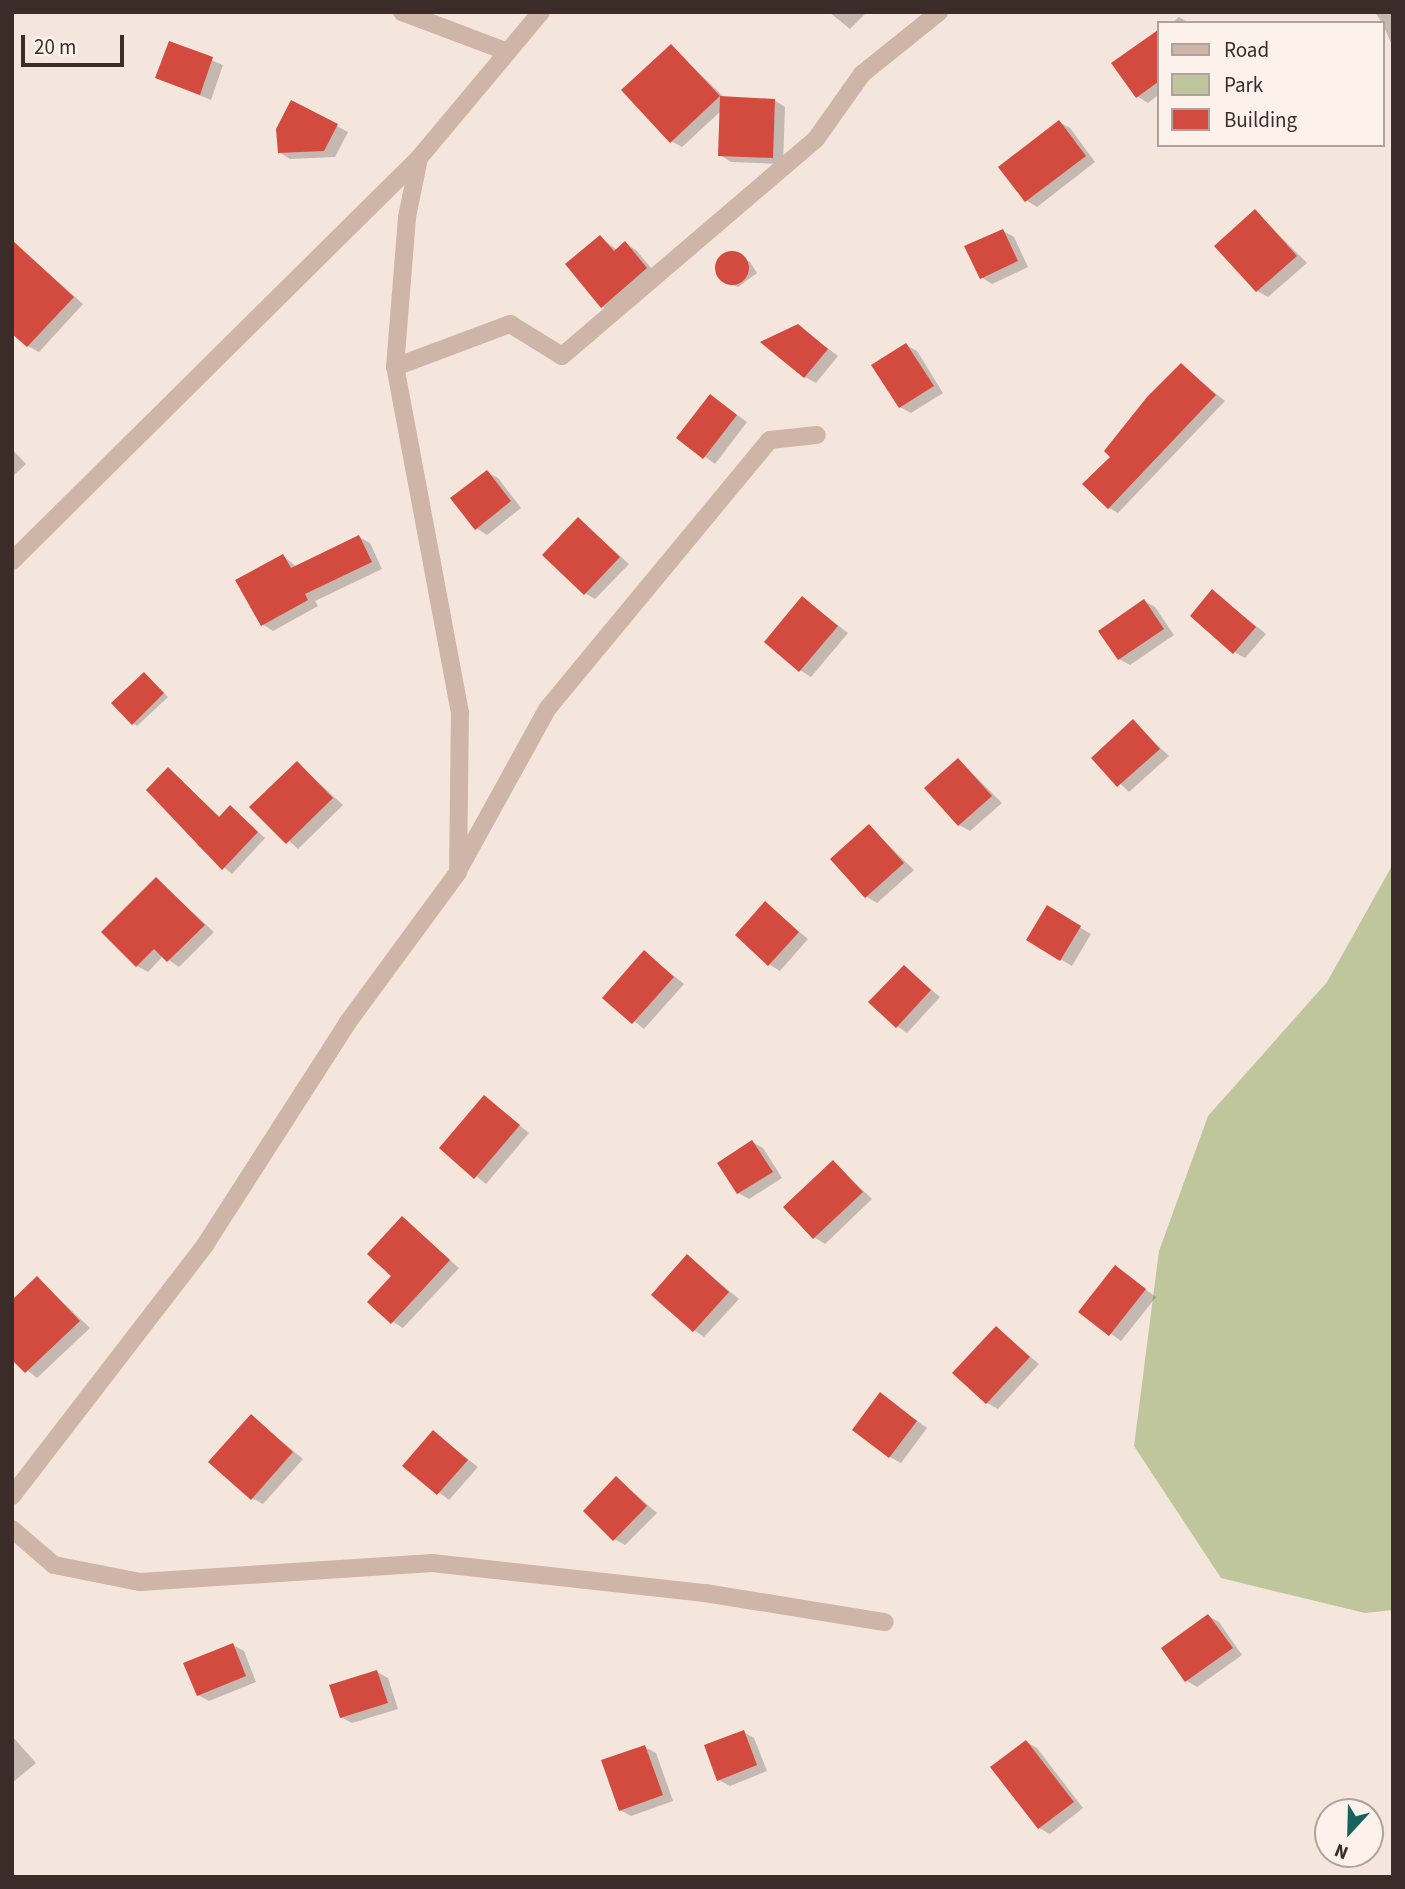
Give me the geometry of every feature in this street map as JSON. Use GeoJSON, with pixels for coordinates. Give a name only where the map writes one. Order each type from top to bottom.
{"type":"FeatureCollection","features":[{"type":"Feature","properties":{"kind":"street"},"geometry":{"type":"LineString","coordinates":[[402,12],[508,52]]}},
{"type":"Feature","properties":{"kind":"street"},"geometry":{"type":"LineString","coordinates":[[12,561],[419,158],[541,12]]}},
{"type":"Feature","properties":{"kind":"street"},"geometry":{"type":"LineString","coordinates":[[395,367],[510,324],[562,356],[816,139],[862,74],[939,12]]}},
{"type":"Feature","properties":{"kind":"street"},"geometry":{"type":"LineString","coordinates":[[419,158],[407,217],[395,367],[460,713],[458,872]]}},
{"type":"Feature","properties":{"kind":"street"},"geometry":{"type":"LineString","coordinates":[[12,1496],[205,1245],[348,1023],[458,872],[548,708],[770,440],[817,435]]}},
{"type":"Feature","properties":{"kind":"street"},"geometry":{"type":"LineString","coordinates":[[12,1529],[54,1564],[140,1582],[432,1563],[705,1593],[885,1622]]}},
{"type":"Feature","properties":{"kind":"green space"},"geometry":{"type":"Polygon","coordinates":[[[1393,864],[1393,1610],[1365,1613],[1221,1578],[1134,1446],[1159,1251],[1208,1116],[1327,982],[1393,864]]]}},
{"type":"Feature","properties":{"kind":"building"},"geometry":{"type":"Polygon","coordinates":[[[1156,31],[1156,83],[1136,98],[1111,63],[1156,31]]]}},
{"type":"Feature","properties":{"kind":"building"},"geometry":{"type":"Polygon","coordinates":[[[169,41],[213,57],[200,95],[155,78],[169,41]]]}},
{"type":"Feature","properties":{"kind":"building"},"geometry":{"type":"Polygon","coordinates":[[[671,44],[720,96],[670,143],[621,90],[671,44]]]}},
{"type":"Feature","properties":{"kind":"building"},"geometry":{"type":"Polygon","coordinates":[[[720,96],[775,99],[773,158],[718,156],[720,96]]]}},
{"type":"Feature","properties":{"kind":"building"},"geometry":{"type":"Polygon","coordinates":[[[291,100],[338,124],[324,151],[278,153],[276,129],[291,100]]]}},
{"type":"Feature","properties":{"kind":"building"},"geometry":{"type":"Polygon","coordinates":[[[1059,120],[1086,156],[1025,202],[998,167],[1059,120]]]}},
{"type":"Feature","properties":{"kind":"building"},"geometry":{"type":"Polygon","coordinates":[[[1255,209],[1297,256],[1256,292],[1214,246],[1255,209]]]}},
{"type":"Feature","properties":{"kind":"building"},"geometry":{"type":"Polygon","coordinates":[[[1003,229],[1018,261],[980,279],[964,246],[1003,229]]]}},
{"type":"Feature","properties":{"kind":"building"},"geometry":{"type":"Polygon","coordinates":[[[600,235],[614,251],[625,241],[647,268],[601,308],[565,264],[600,235]]]}},
{"type":"Feature","properties":{"kind":"building"},"geometry":{"type":"Polygon","coordinates":[[[12,240],[74,297],[27,347],[12,334],[12,240]]]}},
{"type":"Feature","properties":{"kind":"building"},"geometry":{"type":"Polygon","coordinates":[[[732,251],[744,256],[749,268],[744,280],[732,285],[720,280],[715,268],[720,256],[732,251]]]}},
{"type":"Feature","properties":{"kind":"building"},"geometry":{"type":"Polygon","coordinates":[[[798,324],[828,349],[804,378],[760,342],[798,324]]]}},
{"type":"Feature","properties":{"kind":"building"},"geometry":{"type":"Polygon","coordinates":[[[906,343],[934,386],[899,408],[871,365],[906,343]]]}},
{"type":"Feature","properties":{"kind":"building"},"geometry":{"type":"Polygon","coordinates":[[[1181,363],[1216,395],[1108,509],[1082,484],[1110,457],[1104,451],[1147,397],[1181,363]]]}},
{"type":"Feature","properties":{"kind":"building"},"geometry":{"type":"Polygon","coordinates":[[[710,394],[737,415],[703,459],[676,438],[710,394]]]}},
{"type":"Feature","properties":{"kind":"building"},"geometry":{"type":"Polygon","coordinates":[[[487,470],[511,501],[475,530],[450,498],[487,470]]]}},
{"type":"Feature","properties":{"kind":"building"},"geometry":{"type":"Polygon","coordinates":[[[578,517],[620,557],[584,595],[542,555],[578,517]]]}},
{"type":"Feature","properties":{"kind":"building"},"geometry":{"type":"Polygon","coordinates":[[[359,535],[372,562],[305,594],[308,600],[261,626],[235,580],[283,554],[291,568],[359,535]]]}},
{"type":"Feature","properties":{"kind":"building"},"geometry":{"type":"Polygon","coordinates":[[[1212,589],[1256,627],[1233,654],[1190,616],[1212,589]]]}},
{"type":"Feature","properties":{"kind":"building"},"geometry":{"type":"Polygon","coordinates":[[[802,596],[838,626],[799,672],[764,642],[802,596]]]}},
{"type":"Feature","properties":{"kind":"building"},"geometry":{"type":"Polygon","coordinates":[[[1144,599],[1164,629],[1118,660],[1098,631],[1144,599]]]}},
{"type":"Feature","properties":{"kind":"building"},"geometry":{"type":"Polygon","coordinates":[[[144,672],[164,693],[132,725],[111,703],[144,672]]]}},
{"type":"Feature","properties":{"kind":"building"},"geometry":{"type":"Polygon","coordinates":[[[1133,719],[1160,749],[1117,787],[1091,758],[1133,719]]]}},
{"type":"Feature","properties":{"kind":"building"},"geometry":{"type":"Polygon","coordinates":[[[958,758],[992,796],[958,826],[924,788],[958,758]]]}},
{"type":"Feature","properties":{"kind":"building"},"geometry":{"type":"Polygon","coordinates":[[[297,761],[333,798],[286,844],[249,807],[297,761]]]}},
{"type":"Feature","properties":{"kind":"building"},"geometry":{"type":"Polygon","coordinates":[[[168,767],[219,817],[230,805],[258,832],[222,870],[146,790],[168,767]]]}},
{"type":"Feature","properties":{"kind":"building"},"geometry":{"type":"Polygon","coordinates":[[[869,824],[904,863],[865,898],[830,859],[869,824]]]}},
{"type":"Feature","properties":{"kind":"building"},"geometry":{"type":"Polygon","coordinates":[[[156,877],[205,925],[167,962],[154,949],[136,967],[101,932],[156,877]]]}},
{"type":"Feature","properties":{"kind":"building"},"geometry":{"type":"Polygon","coordinates":[[[765,901],[799,932],[768,966],[735,935],[765,901]]]}},
{"type":"Feature","properties":{"kind":"building"},"geometry":{"type":"Polygon","coordinates":[[[1047,905],[1081,926],[1060,961],[1026,940],[1047,905]]]}},
{"type":"Feature","properties":{"kind":"building"},"geometry":{"type":"Polygon","coordinates":[[[644,950],[674,977],[632,1024],[602,998],[644,950]]]}},
{"type":"Feature","properties":{"kind":"building"},"geometry":{"type":"Polygon","coordinates":[[[904,965],[931,990],[896,1028],[868,1002],[904,965]]]}},
{"type":"Feature","properties":{"kind":"building"},"geometry":{"type":"Polygon","coordinates":[[[484,1095],[520,1125],[474,1179],[439,1148],[484,1095]]]}},
{"type":"Feature","properties":{"kind":"building"},"geometry":{"type":"Polygon","coordinates":[[[752,1140],[773,1172],[737,1194],[717,1163],[752,1140]]]}},
{"type":"Feature","properties":{"kind":"building"},"geometry":{"type":"Polygon","coordinates":[[[833,1160],[863,1192],[813,1239],[783,1207],[833,1160]]]}},
{"type":"Feature","properties":{"kind":"building"},"geometry":{"type":"Polygon","coordinates":[[[402,1216],[450,1260],[391,1324],[367,1302],[391,1276],[367,1254],[402,1216]]]}},
{"type":"Feature","properties":{"kind":"building"},"geometry":{"type":"Polygon","coordinates":[[[687,1254],[729,1292],[693,1332],[651,1295],[687,1254]]]}},
{"type":"Feature","properties":{"kind":"building"},"geometry":{"type":"Polygon","coordinates":[[[1115,1265],[1146,1289],[1109,1336],[1078,1312],[1115,1265]]]}},
{"type":"Feature","properties":{"kind":"building"},"geometry":{"type":"Polygon","coordinates":[[[37,1276],[80,1321],[25,1373],[12,1360],[12,1300],[37,1276]]]}},
{"type":"Feature","properties":{"kind":"building"},"geometry":{"type":"Polygon","coordinates":[[[996,1326],[1030,1357],[986,1404],[952,1373],[996,1326]]]}},
{"type":"Feature","properties":{"kind":"building"},"geometry":{"type":"Polygon","coordinates":[[[880,1392],[917,1421],[889,1458],[852,1430],[880,1392]]]}},
{"type":"Feature","properties":{"kind":"building"},"geometry":{"type":"Polygon","coordinates":[[[251,1414],[293,1452],[251,1500],[208,1462],[251,1414]]]}},
{"type":"Feature","properties":{"kind":"building"},"geometry":{"type":"Polygon","coordinates":[[[433,1430],[468,1460],[437,1495],[402,1466],[433,1430]]]}},
{"type":"Feature","properties":{"kind":"building"},"geometry":{"type":"Polygon","coordinates":[[[616,1476],[647,1506],[613,1541],[583,1511],[616,1476]]]}},
{"type":"Feature","properties":{"kind":"building"},"geometry":{"type":"Polygon","coordinates":[[[1208,1614],[1233,1648],[1185,1682],[1161,1648],[1208,1614]]]}},
{"type":"Feature","properties":{"kind":"building"},"geometry":{"type":"Polygon","coordinates":[[[233,1643],[246,1676],[197,1696],[183,1663],[233,1643]]]}},
{"type":"Feature","properties":{"kind":"building"},"geometry":{"type":"Polygon","coordinates":[[[377,1670],[388,1703],[340,1718],[329,1685],[377,1670]]]}},
{"type":"Feature","properties":{"kind":"building"},"geometry":{"type":"Polygon","coordinates":[[[744,1730],[757,1765],[717,1781],[704,1745],[744,1730]]]}},
{"type":"Feature","properties":{"kind":"building"},"geometry":{"type":"Polygon","coordinates":[[[1026,1740],[1074,1802],[1038,1829],[990,1767],[1026,1740]]]}},
{"type":"Feature","properties":{"kind":"building"},"geometry":{"type":"Polygon","coordinates":[[[645,1745],[663,1795],[619,1811],[601,1760],[645,1745]]]}}]}
